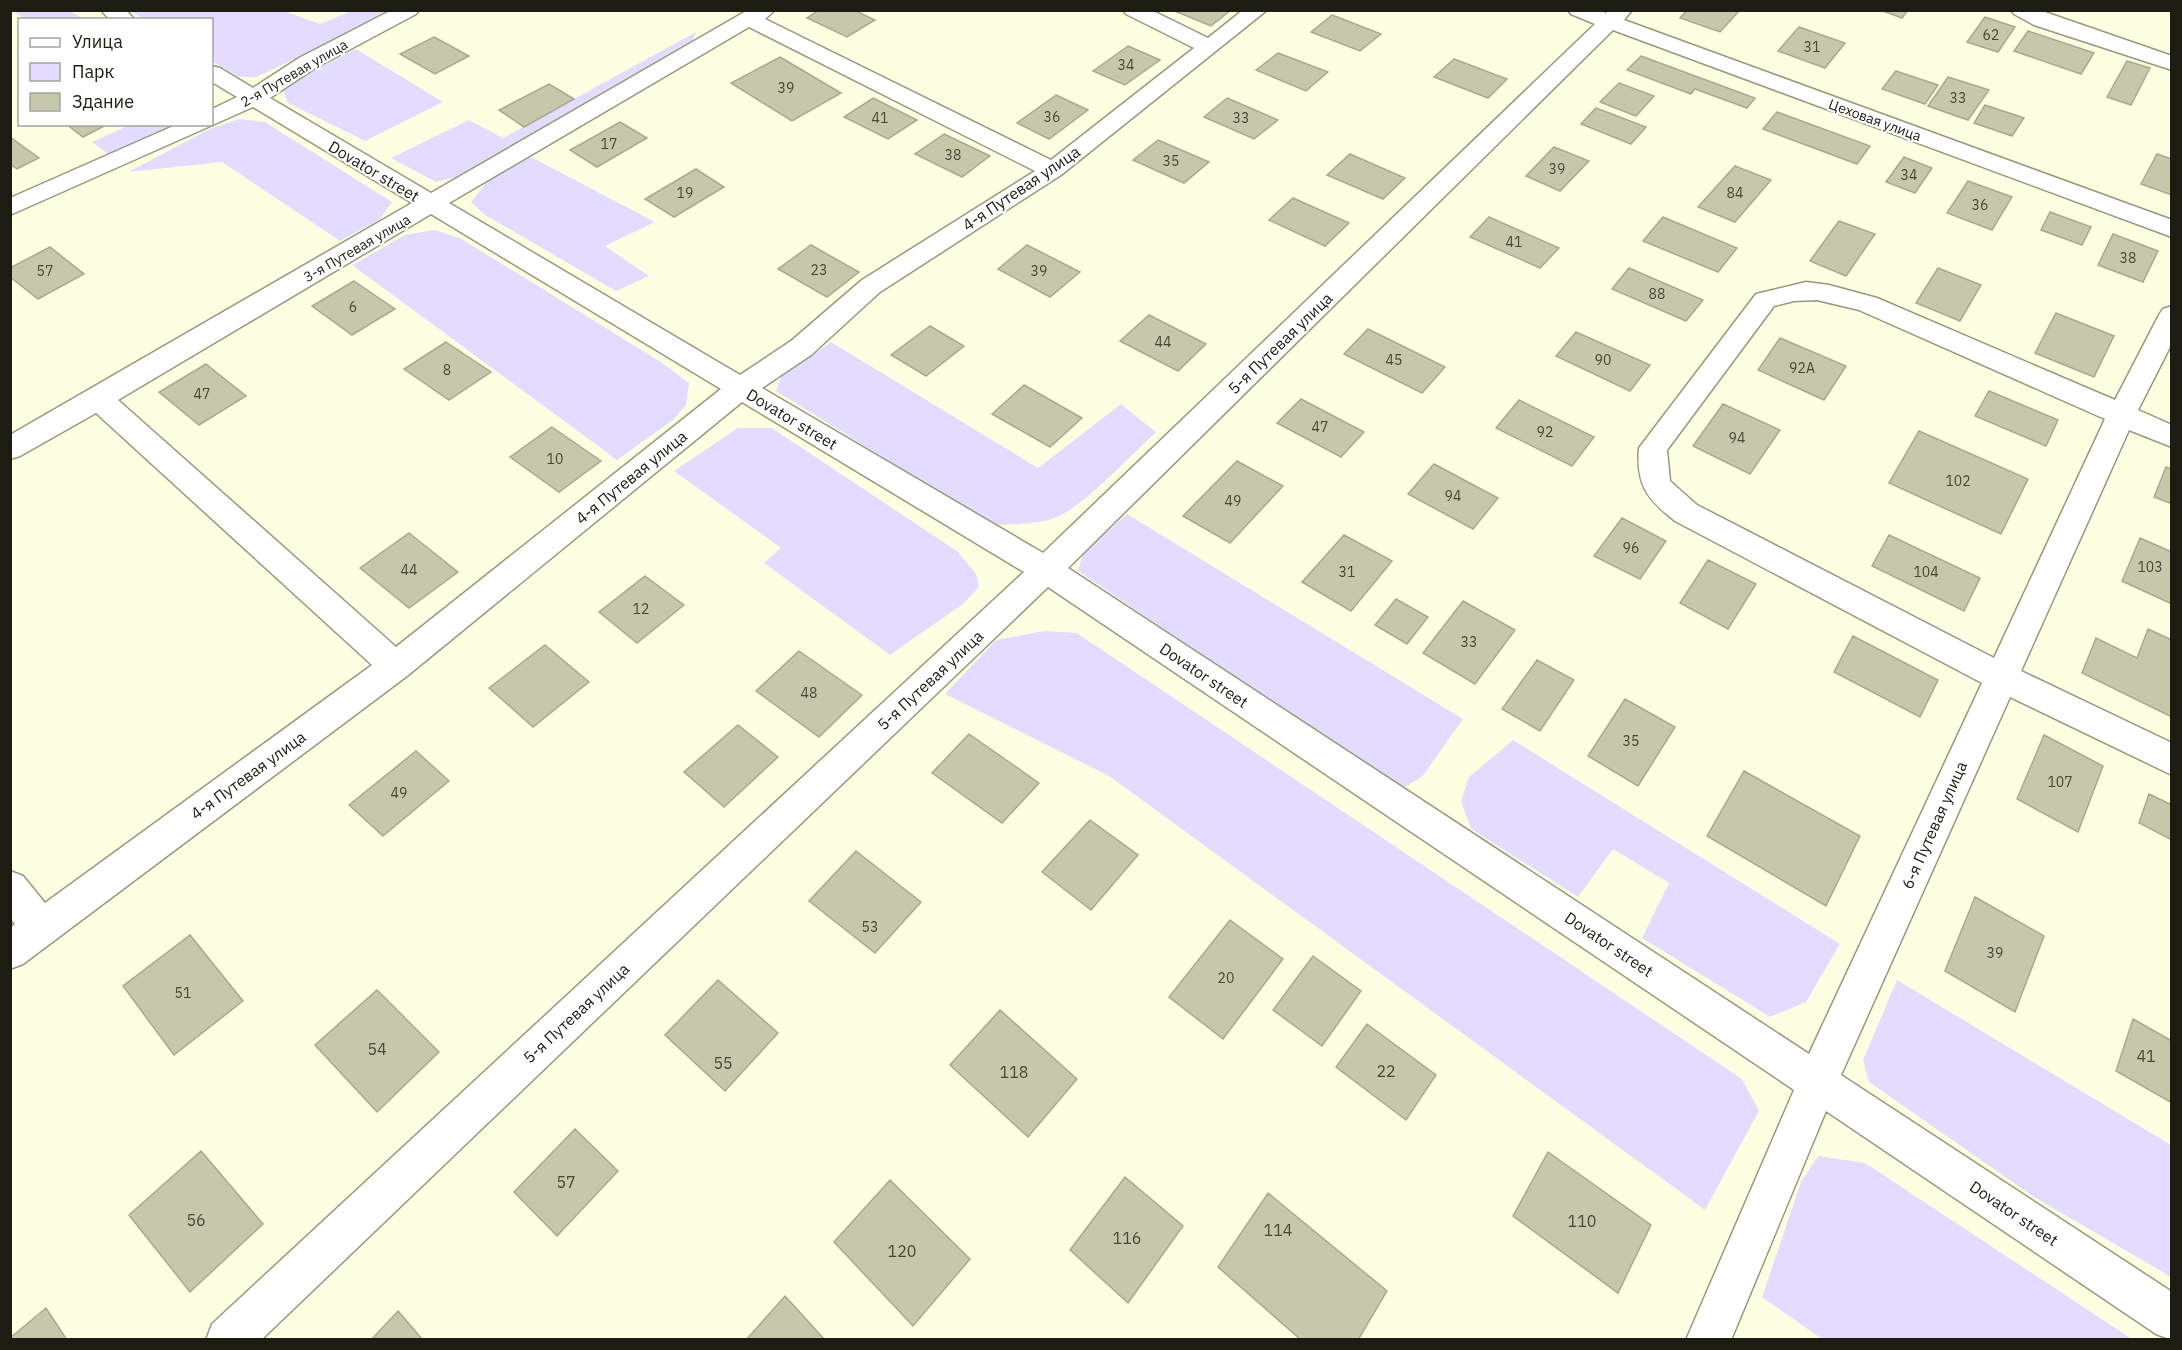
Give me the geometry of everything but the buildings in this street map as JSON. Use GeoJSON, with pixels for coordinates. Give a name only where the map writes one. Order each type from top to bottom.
{"type":"FeatureCollection","features":[{"type":"Feature","properties":{"kind":"street","name":"2-я Путевая улица"},"geometry":{"type":"LineString","coordinates":[[213,118],[252,99],[307,63],[409,10]]}},
{"type":"Feature","properties":{"kind":"street"},"geometry":{"type":"LineString","coordinates":[[1133,10],[1209,47]]}},
{"type":"Feature","properties":{"kind":"street","name":"4-я Путевая улица"},"geometry":{"type":"LineString","coordinates":[[10,951],[395,666],[741,388],[801,348],[871,286],[1053,171],[1257,10]]}},
{"type":"Feature","properties":{"kind":"street","name":"Цеховая улица"},"geometry":{"type":"LineString","coordinates":[[1578,10],[1617,16],[2172,229]]}},
{"type":"Feature","properties":{"kind":"street"},"geometry":{"type":"LineString","coordinates":[[2021,10],[2042,20],[2172,63]]}},
{"type":"Feature","properties":{"kind":"street"},"geometry":{"type":"LineString","coordinates":[[757,15],[1053,171]]}},
{"type":"Feature","properties":{"kind":"street","name":"3-я Путевая улица"},"geometry":{"type":"LineString","coordinates":[[10,448],[98,399],[661,68],[757,15]]}},
{"type":"Feature","properties":{"kind":"street","name":"5-я Путевая улица"},"geometry":{"type":"LineString","coordinates":[[228,1340],[1046,570],[1617,16]]}},
{"type":"Feature","properties":{"kind":"street","name":"Dovator street"},"geometry":{"type":"LineString","coordinates":[[213,74],[252,99],[1046,570],[2172,1318]]}},
{"type":"Feature","properties":{"kind":"street"},"geometry":{"type":"LineString","coordinates":[[10,207],[194,126]]}},
{"type":"Feature","properties":{"kind":"street"},"geometry":{"type":"LineString","coordinates":[[2172,437],[1868,304],[1818,290],[1789,291],[1766,300],[1653,448],[1651,471],[1661,493],[1686,513],[2001,677],[2172,760]]}},
{"type":"Feature","properties":{"kind":"street","name":"6-я Путевая улица"},"geometry":{"type":"LineString","coordinates":[[1708,1340],[1817,1083],[2122,414],[2172,315]]}},
{"type":"Feature","properties":{"kind":"street"},"geometry":{"type":"LineString","coordinates":[[98,399],[395,666]]}},
{"type":"Feature","properties":{"kind":"street"},"geometry":{"type":"LineString","coordinates":[[10,888],[41,928]]}},
{"type":"Feature","properties":{"kind":"green space"},"geometry":{"type":"Polygon","coordinates":[[[12,11],[70,11],[82,18],[23,18],[12,11]]]}},
{"type":"Feature","properties":{"kind":"green space"},"geometry":{"type":"Polygon","coordinates":[[[130,11],[284,11],[320,24],[352,11],[394,11],[256,77],[239,77],[213,62],[213,18],[142,18],[130,11]]]}},
{"type":"Feature","properties":{"kind":"green space"},"geometry":{"type":"Polygon","coordinates":[[[696,32],[693,40],[460,176],[436,182],[391,158],[469,120],[503,138],[696,32]]]}},
{"type":"Feature","properties":{"kind":"green space"},"geometry":{"type":"Polygon","coordinates":[[[356,49],[443,102],[365,141],[288,103],[282,88],[303,72],[356,49]]]}},
{"type":"Feature","properties":{"kind":"green space"},"geometry":{"type":"Polygon","coordinates":[[[239,119],[265,122],[392,202],[379,220],[340,241],[222,162],[128,172],[210,129],[239,119]]]}},
{"type":"Feature","properties":{"kind":"green space"},"geometry":{"type":"Polygon","coordinates":[[[128,126],[181,126],[111,156],[92,142],[128,126]]]}},
{"type":"Feature","properties":{"kind":"green space"},"geometry":{"type":"Polygon","coordinates":[[[531,157],[655,222],[605,246],[649,276],[616,291],[485,215],[471,202],[489,179],[531,157]]]}},
{"type":"Feature","properties":{"kind":"green space"},"geometry":{"type":"Polygon","coordinates":[[[435,230],[460,238],[661,362],[689,383],[686,405],[673,420],[617,460],[352,265],[405,235],[435,230]]]}},
{"type":"Feature","properties":{"kind":"green space"},"geometry":{"type":"Polygon","coordinates":[[[831,342],[1038,468],[1121,404],[1156,432],[1108,479],[1068,511],[1057,517],[1041,521],[992,525],[776,391],[781,377],[831,342]]]}},
{"type":"Feature","properties":{"kind":"green space"},"geometry":{"type":"Polygon","coordinates":[[[738,428],[772,428],[957,551],[976,574],[979,587],[963,604],[890,655],[764,563],[781,548],[674,471],[738,428]]]}},
{"type":"Feature","properties":{"kind":"green space"},"geometry":{"type":"Polygon","coordinates":[[[1127,514],[1463,719],[1422,777],[1401,789],[1078,571],[1083,553],[1127,514]]]}},
{"type":"Feature","properties":{"kind":"green space"},"geometry":{"type":"Polygon","coordinates":[[[1045,631],[1077,633],[1742,1079],[1759,1111],[1705,1210],[1109,776],[945,694],[996,640],[1045,631]]]}},
{"type":"Feature","properties":{"kind":"green space"},"geometry":{"type":"Polygon","coordinates":[[[1513,740],[1840,944],[1806,1002],[1770,1017],[1642,938],[1669,883],[1613,849],[1578,897],[1471,829],[1461,801],[1469,777],[1513,740]]]}},
{"type":"Feature","properties":{"kind":"green space"},"geometry":{"type":"Polygon","coordinates":[[[1897,980],[2171,1145],[2171,1277],[2034,1197],[1869,1082],[1863,1060],[1897,980]]]}},
{"type":"Feature","properties":{"kind":"green space"},"geometry":{"type":"Polygon","coordinates":[[[1818,1156],[1865,1163],[2132,1339],[1822,1339],[1762,1297],[1801,1182],[1818,1156]]]}}]}
